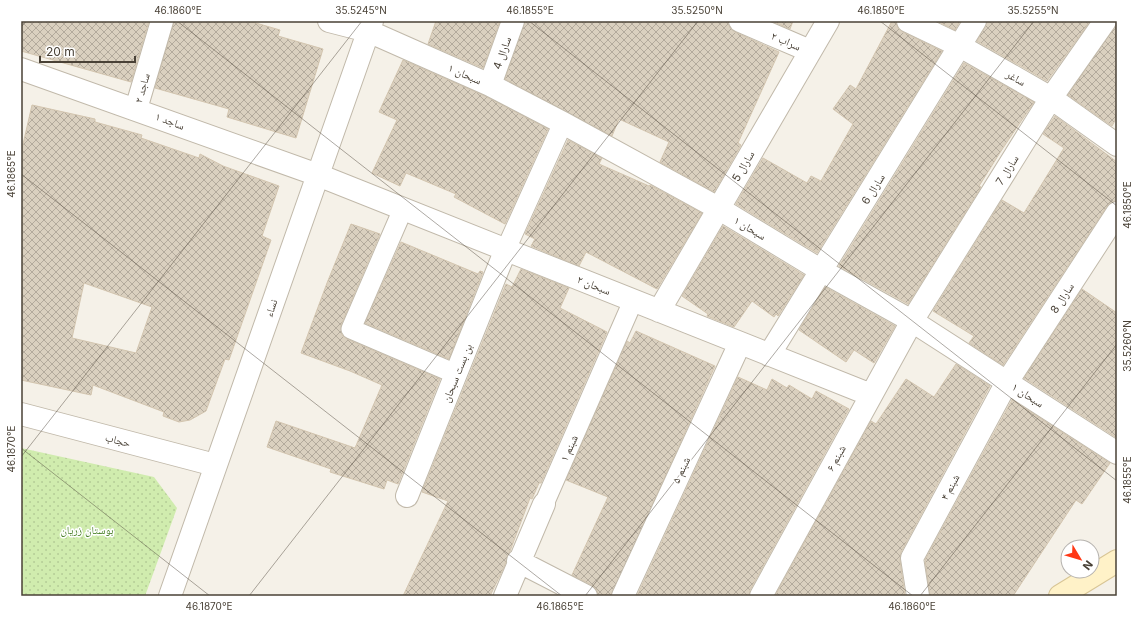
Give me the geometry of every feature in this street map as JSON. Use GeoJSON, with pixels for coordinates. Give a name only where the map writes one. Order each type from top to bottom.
{"type":"FeatureCollection","features":[{"type":"Feature","properties":{"kind":"street","name":"ساجد ۲"},"geometry":{"type":"LineString","coordinates":[[136,109],[162,21]]}},
{"type":"Feature","properties":{"kind":"street","name":"سبحان ۱"},"geometry":{"type":"LineString","coordinates":[[329,21],[370,26],[563,123],[718,208],[822,271],[912,320],[1117,453]]}},
{"type":"Feature","properties":{"kind":"street","name":"سارال 4"},"geometry":{"type":"LineString","coordinates":[[490,85],[514,21]]}},
{"type":"Feature","properties":{"kind":"street","name":"سراب ۲"},"geometry":{"type":"LineString","coordinates":[[740,21],[810,51]]}},
{"type":"Feature","properties":{"kind":"street","name":"سارال 5"},"geometry":{"type":"LineString","coordinates":[[659,311],[828,21]]}},
{"type":"Feature","properties":{"kind":"street","name":"ساغر"},"geometry":{"type":"LineString","coordinates":[[908,21],[960,46],[1051,98],[1117,145]]}},
{"type":"Feature","properties":{"kind":"street","name":"سارال 6"},"geometry":{"type":"LineString","coordinates":[[769,355],[975,21]]}},
{"type":"Feature","properties":{"kind":"street","name":"سارال 7"},"geometry":{"type":"LineString","coordinates":[[912,320],[1051,98],[1105,21]]}},
{"type":"Feature","properties":{"kind":"street","name":"نساء"},"geometry":{"type":"LineString","coordinates":[[170,596],[370,26]]}},
{"type":"Feature","properties":{"kind":"street","name":"ساجد ۱"},"geometry":{"type":"LineString","coordinates":[[22,74],[136,109],[318,175]]}},
{"type":"Feature","properties":{"kind":"street","name":"سبحان ۲"},"geometry":{"type":"LineString","coordinates":[[318,175],[871,395]]}},
{"type":"Feature","properties":{"kind":"street","name":"سارال 8"},"geometry":{"type":"LineString","coordinates":[[1007,382],[1117,213]]}},
{"type":"Feature","properties":{"kind":"street","name":"بن بست سبحان"},"geometry":{"type":"LineString","coordinates":[[407,496],[506,249]]}},
{"type":"Feature","properties":{"kind":"street","name":"شبنم ۶"},"geometry":{"type":"LineString","coordinates":[[761,596],[912,320]]}},
{"type":"Feature","properties":{"kind":"street","name":"شبنم ۵"},"geometry":{"type":"LineString","coordinates":[[623,596],[740,343]]}},
{"type":"Feature","properties":{"kind":"street","name":"شبنم ۴"},"geometry":{"type":"LineString","coordinates":[[918,596],[912,558],[1007,382]]}},
{"type":"Feature","properties":{"kind":"street","name":"حجاب"},"geometry":{"type":"LineString","coordinates":[[21,414],[215,465]]}},
{"type":"Feature","properties":{"kind":"street","name":"شبنم ۱"},"geometry":{"type":"LineString","coordinates":[[505,596],[518,562],[544,504]]}},
{"type":"Feature","properties":{"kind":"street"},"geometry":{"type":"LineString","coordinates":[[1060,596],[1117,561]]}},
{"type":"Feature","properties":{"kind":"street"},"geometry":{"type":"LineString","coordinates":[[518,562],[586,596]]}},
{"type":"Feature","properties":{"kind":"lane"},"geometry":{"type":"LineString","coordinates":[[506,249],[563,123]]}},
{"type":"Feature","properties":{"kind":"lane"},"geometry":{"type":"LineString","coordinates":[[403,209],[351,329],[456,374]]}},
{"type":"Feature","properties":{"kind":"lane","name":"شبنم ۱"},"geometry":{"type":"LineString","coordinates":[[544,504],[633,301]]}},
{"type":"Feature","properties":{"kind":"green space","name":"بوستان زریان"},"geometry":{"type":"Polygon","coordinates":[[[21,448],[154,477],[177,508],[145,596],[21,596],[21,448]]]}},
{"type":"Feature","properties":{"kind":"building"},"geometry":{"type":"Polygon","coordinates":[[[21,21],[149,21],[131,82],[21,51],[21,21]]]}},
{"type":"Feature","properties":{"kind":"building"},"geometry":{"type":"Polygon","coordinates":[[[174,21],[249,21],[280,30],[278,36],[323,49],[296,138],[227,117],[229,109],[155,88],[174,21]]]}},
{"type":"Feature","properties":{"kind":"building"},"geometry":{"type":"Polygon","coordinates":[[[436,21],[500,21],[483,68],[428,44],[436,21]]]}},
{"type":"Feature","properties":{"kind":"building"},"geometry":{"type":"Polygon","coordinates":[[[525,21],[728,21],[730,28],[735,32],[779,52],[738,143],[741,145],[714,192],[660,162],[669,142],[619,119],[612,136],[505,79],[525,21]]]}},
{"type":"Feature","properties":{"kind":"building"},"geometry":{"type":"Polygon","coordinates":[[[772,21],[793,21],[790,29],[772,21]]]}},
{"type":"Feature","properties":{"kind":"building"},"geometry":{"type":"Polygon","coordinates":[[[892,21],[896,21],[898,28],[903,32],[942,51],[817,253],[736,204],[763,158],[807,183],[811,176],[821,181],[853,124],[833,109],[850,85],[856,89],[892,21]]]}},
{"type":"Feature","properties":{"kind":"building"},"geometry":{"type":"Polygon","coordinates":[[[937,21],[960,21],[955,30],[937,21]]]}},
{"type":"Feature","properties":{"kind":"building"},"geometry":{"type":"Polygon","coordinates":[[[987,21],[1090,21],[1047,81],[977,41],[987,21]]]}},
{"type":"Feature","properties":{"kind":"building"},"geometry":{"type":"Polygon","coordinates":[[[1117,23],[1117,117],[1112,126],[1068,95],[1117,23]]]}},
{"type":"Feature","properties":{"kind":"building"},"geometry":{"type":"Polygon","coordinates":[[[403,60],[485,96],[548,129],[505,224],[454,197],[456,194],[406,173],[400,186],[372,173],[397,120],[379,112],[403,60]]]}},
{"type":"Feature","properties":{"kind":"building"},"geometry":{"type":"Polygon","coordinates":[[[964,63],[1034,102],[979,186],[981,187],[908,304],[839,266],[964,63]]]}},
{"type":"Feature","properties":{"kind":"building"},"geometry":{"type":"Polygon","coordinates":[[[32,105],[95,119],[95,122],[142,135],[141,138],[199,158],[200,154],[223,166],[279,186],[262,236],[271,240],[229,360],[225,359],[206,411],[190,420],[179,422],[163,416],[164,412],[93,385],[91,395],[21,380],[21,153],[32,105]],[[84,283],[72,338],[136,353],[152,307],[84,283]]]}},
{"type":"Feature","properties":{"kind":"building"},"geometry":{"type":"Polygon","coordinates":[[[1055,116],[1117,162],[1117,201],[1111,202],[1107,206],[1003,365],[969,343],[974,336],[933,311],[1002,200],[1024,213],[1064,148],[1043,134],[1055,116]]]}},
{"type":"Feature","properties":{"kind":"building"},"geometry":{"type":"Polygon","coordinates":[[[568,140],[602,158],[599,164],[649,186],[650,185],[702,213],[657,289],[586,252],[579,266],[531,246],[535,239],[525,234],[568,140]]]}},
{"type":"Feature","properties":{"kind":"building"},"geometry":{"type":"Polygon","coordinates":[[[351,224],[380,234],[341,325],[342,335],[347,339],[440,379],[398,484],[387,480],[384,489],[330,472],[331,469],[267,447],[276,421],[355,448],[382,385],[350,371],[301,353],[351,224]]]}},
{"type":"Feature","properties":{"kind":"building"},"geometry":{"type":"Polygon","coordinates":[[[723,226],[804,275],[778,316],[776,314],[774,317],[752,301],[734,327],[707,316],[708,314],[682,296],[723,226]]]}},
{"type":"Feature","properties":{"kind":"building"},"geometry":{"type":"Polygon","coordinates":[[[401,242],[478,274],[480,271],[483,272],[449,359],[365,323],[401,242]]]}},
{"type":"Feature","properties":{"kind":"building"},"geometry":{"type":"Polygon","coordinates":[[[521,269],[569,288],[560,308],[607,332],[541,483],[539,483],[532,499],[530,498],[504,567],[490,596],[403,596],[448,501],[422,492],[506,284],[512,287],[521,269]]]}},
{"type":"Feature","properties":{"kind":"building"},"geometry":{"type":"Polygon","coordinates":[[[825,287],[895,326],[874,363],[854,350],[846,362],[799,330],[825,287]]]}},
{"type":"Feature","properties":{"kind":"building"},"geometry":{"type":"Polygon","coordinates":[[[1082,289],[1117,313],[1117,438],[1024,378],[1082,289]]]}},
{"type":"Feature","properties":{"kind":"building"},"geometry":{"type":"Polygon","coordinates":[[[636,331],[715,366],[611,596],[598,596],[597,590],[592,585],[572,575],[608,497],[566,480],[627,341],[630,343],[636,331]]]}},
{"type":"Feature","properties":{"kind":"building"},"geometry":{"type":"Polygon","coordinates":[[[956,364],[990,386],[901,552],[900,560],[905,596],[775,596],[871,421],[876,424],[906,379],[934,397],[956,364]]]}},
{"type":"Feature","properties":{"kind":"building"},"geometry":{"type":"Polygon","coordinates":[[[738,377],[767,390],[772,379],[787,388],[789,385],[812,399],[816,391],[849,409],[750,590],[749,596],[637,596],[738,377]]]}},
{"type":"Feature","properties":{"kind":"building"},"geometry":{"type":"Polygon","coordinates":[[[1012,400],[1110,463],[1082,504],[1076,500],[1013,596],[930,596],[925,560],[1012,400]]]}}]}
